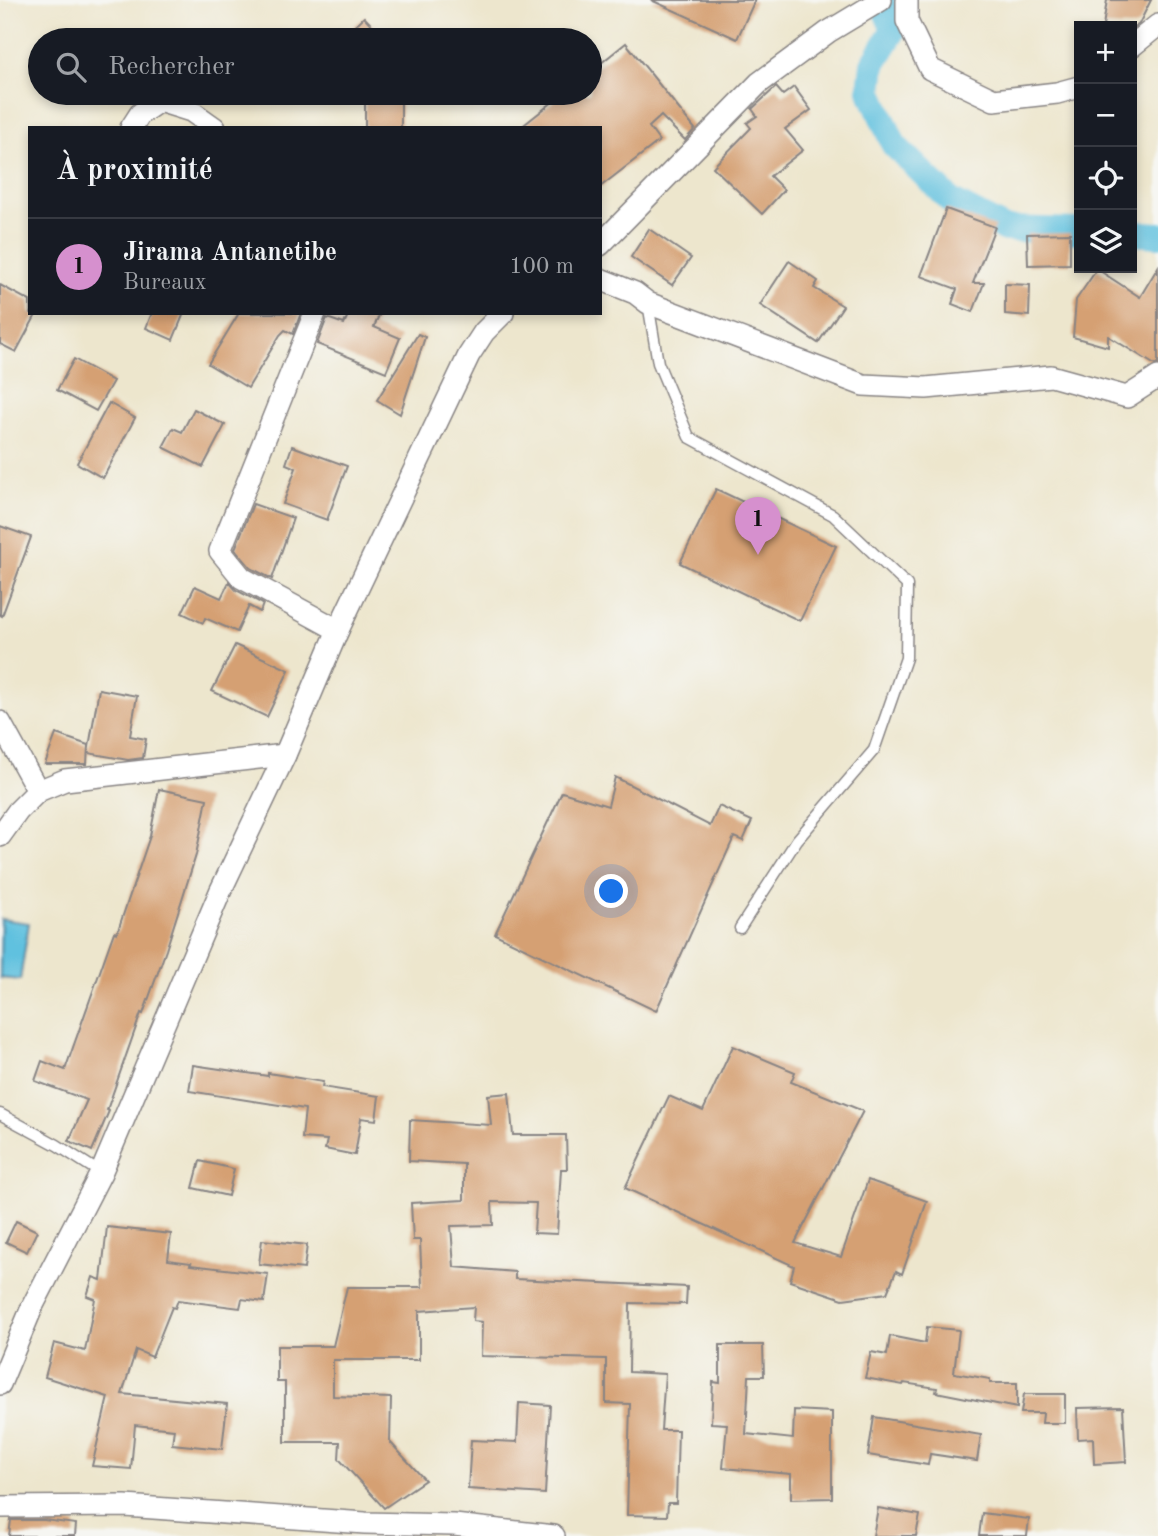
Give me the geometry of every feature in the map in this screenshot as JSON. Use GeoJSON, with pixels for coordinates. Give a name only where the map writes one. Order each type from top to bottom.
{"type":"FeatureCollection","features":[{"type":"Feature","properties":{"kind":"street"},"geometry":{"type":"LineString","coordinates":[[602,242],[759,83],[828,32],[881,0]]}},
{"type":"Feature","properties":{"kind":"street"},"geometry":{"type":"LineString","coordinates":[[907,0],[907,21],[930,69],[994,100],[1057,93],[1074,88]]}},
{"type":"Feature","properties":{"kind":"street"},"geometry":{"type":"LineString","coordinates":[[1137,42],[1158,25]]}},
{"type":"Feature","properties":{"kind":"street"},"geometry":{"type":"LineString","coordinates":[[132,126],[140,114],[153,105]]}},
{"type":"Feature","properties":{"kind":"street"},"geometry":{"type":"LineString","coordinates":[[172,105],[191,111],[212,126]]}},
{"type":"Feature","properties":{"kind":"street"},"geometry":{"type":"LineString","coordinates":[[602,280],[635,293],[648,303],[863,385],[926,388],[1051,376],[1127,397],[1158,377]]}},
{"type":"Feature","properties":{"kind":"street"},"geometry":{"type":"LineString","coordinates":[[314,315],[220,551],[242,578],[338,630]]}},
{"type":"Feature","properties":{"kind":"street"},"geometry":{"type":"LineString","coordinates":[[0,1384],[33,1305],[101,1173],[220,892],[285,755],[338,630],[469,355],[484,332],[501,315]]}},
{"type":"Feature","properties":{"kind":"street"},"geometry":{"type":"LineString","coordinates":[[0,722],[38,790]]}},
{"type":"Feature","properties":{"kind":"street"},"geometry":{"type":"LineString","coordinates":[[0,836],[38,790],[65,780],[285,755]]}},
{"type":"Feature","properties":{"kind":"street"},"geometry":{"type":"LineString","coordinates":[[0,1507],[125,1506],[365,1523],[454,1525],[554,1536]]}},
{"type":"Feature","properties":{"kind":"lane"},"geometry":{"type":"LineString","coordinates":[[648,303],[658,363],[690,437],[833,515],[906,585],[906,658],[874,750],[797,840],[740,928]]}},
{"type":"Feature","properties":{"kind":"lane"},"geometry":{"type":"LineString","coordinates":[[0,1114],[57,1144],[101,1173]]}},
{"type":"Feature","properties":{"kind":"water"},"geometry":{"type":"Polygon","coordinates":[[[1,919],[29,923],[20,980],[0,978],[1,919]]]}},
{"type":"Feature","properties":{"kind":"building"},"geometry":{"type":"Polygon","coordinates":[[[651,0],[755,0],[737,39],[651,0]]]}},
{"type":"Feature","properties":{"kind":"building"},"geometry":{"type":"Polygon","coordinates":[[[1107,0],[1151,0],[1137,26],[1137,21],[1104,21],[1107,0]]]}},
{"type":"Feature","properties":{"kind":"building"},"geometry":{"type":"Polygon","coordinates":[[[364,17],[375,28],[353,28],[364,17]]]}},
{"type":"Feature","properties":{"kind":"building"},"geometry":{"type":"Polygon","coordinates":[[[626,43],[695,129],[685,140],[661,116],[649,127],[659,141],[602,185],[602,126],[523,126],[549,105],[602,105],[602,62],[626,43]]]}},
{"type":"Feature","properties":{"kind":"building"},"geometry":{"type":"Polygon","coordinates":[[[776,87],[783,95],[794,87],[811,110],[785,129],[803,150],[770,176],[784,190],[762,214],[713,167],[751,128],[747,123],[757,116],[752,109],[776,87]]]}},
{"type":"Feature","properties":{"kind":"building"},"geometry":{"type":"Polygon","coordinates":[[[365,105],[401,105],[401,126],[365,126],[365,105]]]}},
{"type":"Feature","properties":{"kind":"building"},"geometry":{"type":"Polygon","coordinates":[[[946,209],[995,227],[973,283],[984,283],[973,312],[952,304],[957,289],[921,276],[946,209]]]}},
{"type":"Feature","properties":{"kind":"building"},"geometry":{"type":"Polygon","coordinates":[[[649,229],[691,258],[672,285],[631,257],[649,229]]]}},
{"type":"Feature","properties":{"kind":"building"},"geometry":{"type":"Polygon","coordinates":[[[1070,233],[1070,264],[1028,265],[1027,234],[1070,233]]]}},
{"type":"Feature","properties":{"kind":"building"},"geometry":{"type":"Polygon","coordinates":[[[789,261],[818,281],[814,288],[843,306],[818,343],[760,305],[789,261]]]}},
{"type":"Feature","properties":{"kind":"building"},"geometry":{"type":"Polygon","coordinates":[[[1158,267],[1158,364],[1155,365],[1108,336],[1108,347],[1073,337],[1076,300],[1094,273],[1103,273],[1140,297],[1158,267]]]}},
{"type":"Feature","properties":{"kind":"building"},"geometry":{"type":"Polygon","coordinates":[[[1005,284],[1030,285],[1029,316],[1005,314],[1005,284]]]}},
{"type":"Feature","properties":{"kind":"building"},"geometry":{"type":"Polygon","coordinates":[[[0,285],[28,300],[28,315],[36,315],[16,352],[0,344],[0,285]]]}},
{"type":"Feature","properties":{"kind":"building"},"geometry":{"type":"Polygon","coordinates":[[[151,315],[183,315],[173,340],[146,328],[151,315]]]}},
{"type":"Feature","properties":{"kind":"building"},"geometry":{"type":"Polygon","coordinates":[[[238,315],[300,315],[293,334],[285,330],[280,335],[248,388],[208,364],[238,315]]]}},
{"type":"Feature","properties":{"kind":"building"},"geometry":{"type":"Polygon","coordinates":[[[348,315],[379,315],[374,327],[400,338],[386,372],[317,344],[327,318],[344,324],[348,315]]]}},
{"type":"Feature","properties":{"kind":"building"},"geometry":{"type":"Polygon","coordinates":[[[418,334],[425,337],[400,414],[377,400],[418,334]]]}},
{"type":"Feature","properties":{"kind":"building"},"geometry":{"type":"Polygon","coordinates":[[[74,359],[113,381],[96,411],[57,390],[74,359]]]}},
{"type":"Feature","properties":{"kind":"building"},"geometry":{"type":"Polygon","coordinates":[[[109,403],[135,418],[103,478],[77,463],[109,403]]]}},
{"type":"Feature","properties":{"kind":"building"},"geometry":{"type":"Polygon","coordinates":[[[194,409],[225,425],[203,467],[163,447],[173,428],[182,432],[194,409]]]}},
{"type":"Feature","properties":{"kind":"building"},"geometry":{"type":"Polygon","coordinates":[[[292,446],[347,466],[327,520],[283,504],[296,468],[286,464],[292,446]]]}},
{"type":"Feature","properties":{"kind":"building"},"geometry":{"type":"Polygon","coordinates":[[[716,489],[836,546],[800,621],[680,563],[716,489]]]}},
{"type":"Feature","properties":{"kind":"building"},"geometry":{"type":"Polygon","coordinates":[[[253,504],[293,518],[272,579],[251,568],[235,549],[253,504]]]}},
{"type":"Feature","properties":{"kind":"building"},"geometry":{"type":"Polygon","coordinates":[[[0,526],[31,537],[2,616],[0,615],[0,526]]]}},
{"type":"Feature","properties":{"kind":"building"},"geometry":{"type":"Polygon","coordinates":[[[229,582],[236,590],[263,604],[260,612],[249,606],[237,632],[205,618],[203,623],[182,613],[195,586],[221,598],[229,582]]]}},
{"type":"Feature","properties":{"kind":"building"},"geometry":{"type":"Polygon","coordinates":[[[235,645],[289,670],[267,717],[212,691],[235,645]]]}},
{"type":"Feature","properties":{"kind":"building"},"geometry":{"type":"Polygon","coordinates":[[[99,689],[137,696],[130,736],[146,739],[143,758],[128,760],[88,753],[99,689]]]}},
{"type":"Feature","properties":{"kind":"building"},"geometry":{"type":"Polygon","coordinates":[[[56,734],[88,745],[87,764],[45,764],[56,734]]]}},
{"type":"Feature","properties":{"kind":"building"},"geometry":{"type":"Polygon","coordinates":[[[615,777],[710,826],[719,806],[752,821],[743,841],[734,837],[656,1011],[495,934],[562,792],[608,806],[615,777]]]}},
{"type":"Feature","properties":{"kind":"building"},"geometry":{"type":"Polygon","coordinates":[[[159,789],[207,799],[196,855],[166,950],[143,1014],[141,1013],[107,1110],[109,1111],[92,1151],[69,1141],[87,1100],[35,1081],[42,1061],[65,1070],[114,932],[117,933],[150,836],[159,789]]]}},
{"type":"Feature","properties":{"kind":"building"},"geometry":{"type":"Polygon","coordinates":[[[733,1046],[795,1072],[791,1082],[863,1111],[795,1243],[841,1257],[868,1180],[927,1201],[902,1274],[896,1271],[887,1293],[843,1299],[790,1281],[794,1266],[625,1188],[669,1096],[703,1111],[733,1046]]]}},
{"type":"Feature","properties":{"kind":"building"},"geometry":{"type":"Polygon","coordinates":[[[193,1065],[323,1082],[322,1087],[379,1096],[376,1120],[361,1118],[355,1155],[325,1149],[327,1140],[302,1138],[305,1109],[189,1091],[193,1065]]]}},
{"type":"Feature","properties":{"kind":"building"},"geometry":{"type":"Polygon","coordinates":[[[509,1093],[513,1135],[566,1135],[567,1169],[561,1169],[557,1234],[534,1233],[536,1203],[492,1202],[493,1225],[451,1226],[454,1267],[515,1272],[515,1279],[687,1287],[686,1304],[630,1303],[629,1372],[665,1374],[661,1430],[678,1430],[676,1503],[668,1503],[667,1516],[627,1515],[630,1404],[606,1403],[606,1359],[481,1356],[482,1322],[473,1321],[474,1307],[419,1311],[419,1360],[333,1360],[333,1396],[391,1398],[390,1442],[425,1480],[384,1508],[339,1459],[340,1442],[285,1442],[285,1382],[277,1382],[277,1346],[333,1346],[347,1287],[422,1287],[420,1240],[413,1240],[411,1203],[464,1200],[464,1164],[409,1161],[410,1120],[491,1125],[488,1095],[509,1093]]]}},
{"type":"Feature","properties":{"kind":"building"},"geometry":{"type":"Polygon","coordinates":[[[200,1161],[234,1169],[228,1196],[193,1188],[200,1161]]]}},
{"type":"Feature","properties":{"kind":"building"},"geometry":{"type":"Polygon","coordinates":[[[16,1221],[37,1231],[27,1252],[6,1242],[16,1221]]]}},
{"type":"Feature","properties":{"kind":"building"},"geometry":{"type":"Polygon","coordinates":[[[107,1227],[171,1234],[168,1260],[268,1274],[264,1302],[242,1299],[240,1308],[178,1300],[175,1308],[172,1307],[152,1357],[136,1350],[122,1394],[227,1404],[222,1449],[172,1444],[174,1429],[135,1425],[131,1469],[92,1466],[108,1397],[45,1377],[54,1343],[85,1351],[95,1299],[87,1296],[93,1277],[101,1280],[107,1227]]]}},
{"type":"Feature","properties":{"kind":"building"},"geometry":{"type":"Polygon","coordinates":[[[262,1240],[307,1245],[304,1269],[259,1264],[262,1240]]]}},
{"type":"Feature","properties":{"kind":"building"},"geometry":{"type":"Polygon","coordinates":[[[927,1327],[959,1330],[954,1373],[990,1379],[990,1383],[1017,1383],[1017,1408],[936,1392],[937,1388],[865,1378],[871,1352],[887,1355],[890,1336],[925,1343],[927,1327]]]}},
{"type":"Feature","properties":{"kind":"building"},"geometry":{"type":"Polygon","coordinates":[[[720,1345],[763,1345],[764,1376],[749,1376],[746,1434],[793,1439],[794,1410],[832,1412],[832,1498],[791,1499],[791,1474],[723,1468],[727,1424],[711,1423],[713,1382],[720,1383],[720,1345]]]}},
{"type":"Feature","properties":{"kind":"building"},"geometry":{"type":"Polygon","coordinates":[[[1024,1394],[1065,1394],[1065,1423],[1042,1423],[1043,1413],[1021,1413],[1024,1394]]]}},
{"type":"Feature","properties":{"kind":"building"},"geometry":{"type":"Polygon","coordinates":[[[519,1403],[550,1405],[545,1494],[468,1489],[471,1440],[517,1442],[519,1403]]]}},
{"type":"Feature","properties":{"kind":"building"},"geometry":{"type":"Polygon","coordinates":[[[1123,1407],[1126,1462],[1094,1464],[1093,1438],[1078,1439],[1077,1408],[1123,1407]]]}},
{"type":"Feature","properties":{"kind":"building"},"geometry":{"type":"Polygon","coordinates":[[[874,1417],[981,1435],[977,1461],[930,1454],[928,1465],[868,1455],[874,1417]]]}},
{"type":"Feature","properties":{"kind":"building"},"geometry":{"type":"Polygon","coordinates":[[[878,1508],[920,1515],[916,1536],[873,1536],[878,1508]]]}},
{"type":"Feature","properties":{"kind":"building"},"geometry":{"type":"Polygon","coordinates":[[[982,1513],[1029,1519],[1027,1536],[979,1536],[982,1513]]]}},
{"type":"Feature","properties":{"kind":"building"},"geometry":{"type":"Polygon","coordinates":[[[11,1520],[76,1524],[75,1536],[9,1536],[11,1520]]]}},
{"type":"Feature","properties":{"kind":"waterway"},"geometry":{"type":"LineString","coordinates":[[881,0],[894,30],[873,64],[870,90],[894,145],[951,201],[1005,229],[1074,231]]}},
{"type":"Feature","properties":{"kind":"waterway"},"geometry":{"type":"LineString","coordinates":[[1137,233],[1158,235]]}},
{"type":"Feature","properties":{"kind":"place","name":"Jirama Antanetibe"},"geometry":{"type":"Point","coordinates":[758,555]}}]}
